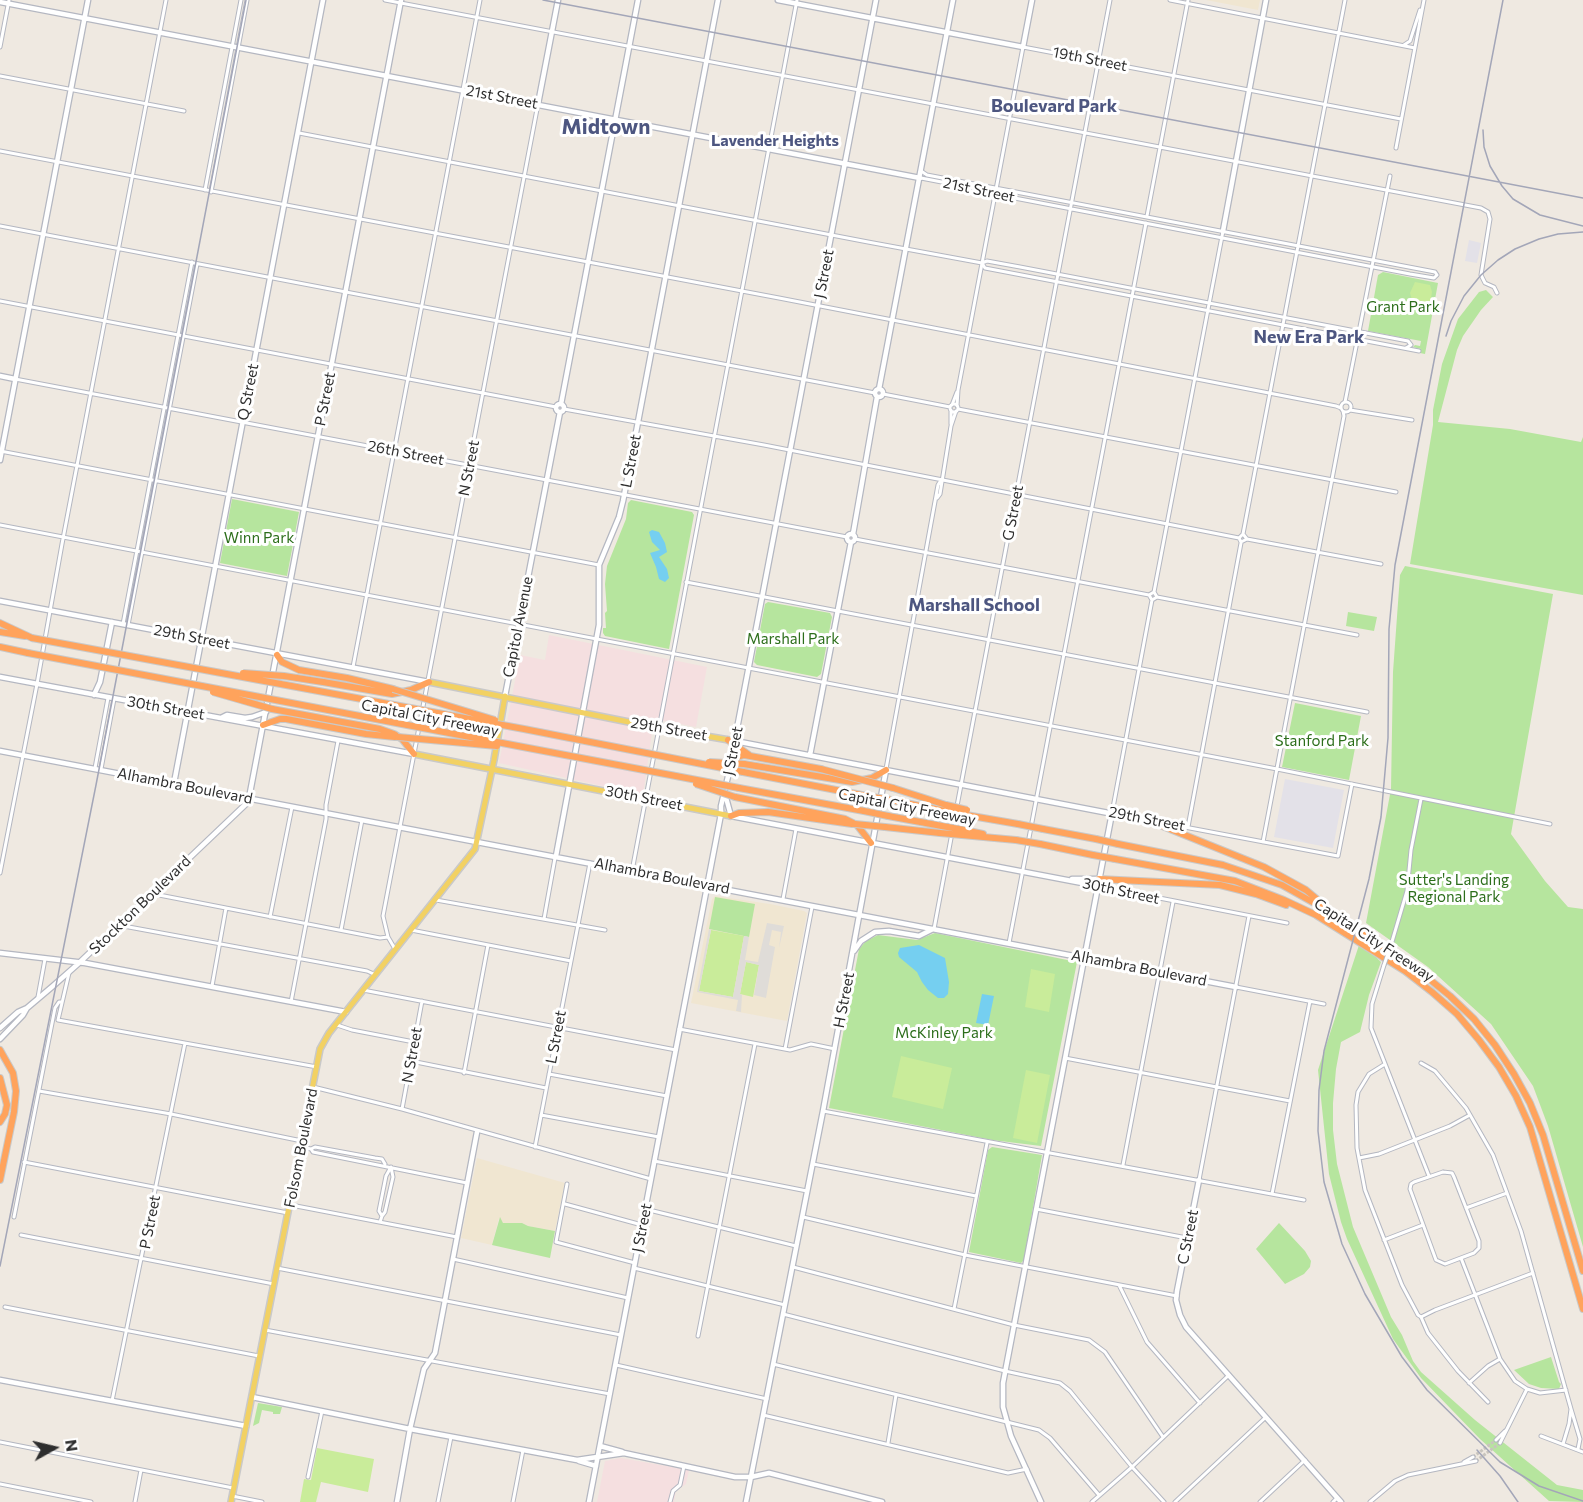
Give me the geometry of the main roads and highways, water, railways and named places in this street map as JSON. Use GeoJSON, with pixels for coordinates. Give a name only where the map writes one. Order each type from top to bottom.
{"type":"FeatureCollection","features":[{"type":"Feature","properties":{"kind":"highway","name":"Capital City Freeway"},"geometry":{"type":"LineString","coordinates":[[0,623],[32,638],[525,729],[867,796],[967,812],[1204,861],[1282,885],[1332,913],[1423,974],[1474,1019],[1496,1045],[1530,1103],[1543,1135],[1583,1271]]}},
{"type":"Feature","properties":{"kind":"highway"},"geometry":{"type":"LineString","coordinates":[[0,632],[32,638]]}},
{"type":"Feature","properties":{"kind":"highway","name":"Capital City Freeway"},"geometry":{"type":"LineString","coordinates":[[0,649],[864,811],[941,830],[1040,844],[1216,876],[1253,886],[1316,915],[1405,971],[1457,1014],[1479,1040],[1499,1067],[1530,1127],[1583,1309]]}},
{"type":"Feature","properties":{"kind":"highway"},"geometry":{"type":"LineString","coordinates":[[277,655],[290,668],[347,678],[410,694],[525,729]]}},
{"type":"Feature","properties":{"kind":"highway"},"geometry":{"type":"LineString","coordinates":[[217,671],[284,676],[392,694],[411,690],[429,682]]}},
{"type":"Feature","properties":{"kind":"highway"},"geometry":{"type":"LineString","coordinates":[[199,686],[269,710],[380,729],[402,739],[414,754]]}},
{"type":"Feature","properties":{"kind":"highway"},"geometry":{"type":"LineString","coordinates":[[263,725],[286,719],[377,735],[524,748]]}},
{"type":"Feature","properties":{"kind":"highway"},"geometry":{"type":"LineString","coordinates":[[732,742],[750,756]]}},
{"type":"Feature","properties":{"kind":"highway"},"geometry":{"type":"LineString","coordinates":[[731,759],[750,756],[820,769],[893,788],[945,808]]}},
{"type":"Feature","properties":{"kind":"highway"},"geometry":{"type":"LineString","coordinates":[[692,762],[744,764],[852,782],[872,778],[886,770]]}},
{"type":"Feature","properties":{"kind":"highway"},"geometry":{"type":"LineString","coordinates":[[675,777],[735,797],[845,819],[857,825],[871,843]]}},
{"type":"Feature","properties":{"kind":"highway"},"geometry":{"type":"LineString","coordinates":[[731,816],[739,813],[768,812],[885,827],[941,830]]}},
{"type":"Feature","properties":{"kind":"highway"},"geometry":{"type":"LineString","coordinates":[[1150,820],[1264,867],[1306,890],[1332,913]]}},
{"type":"Feature","properties":{"kind":"highway"},"geometry":{"type":"LineString","coordinates":[[1099,883],[1202,883],[1234,887],[1289,906],[1344,932]]}},
{"type":"Feature","properties":{"kind":"highway"},"geometry":{"type":"LineString","coordinates":[[0,1050],[10,1066],[16,1091],[0,1179]]}},
{"type":"Feature","properties":{"kind":"highway"},"geometry":{"type":"LineString","coordinates":[[0,1078],[7,1105],[0,1122]]}},
{"type":"Feature","properties":{"kind":"main road"},"geometry":{"type":"LineString","coordinates":[[0,460],[88,0]]}},
{"type":"Feature","properties":{"kind":"main road","name":"Q Street"},"geometry":{"type":"LineString","coordinates":[[174,783],[322,0]]}},
{"type":"Feature","properties":{"kind":"main road","name":"N Street"},"geometry":{"type":"LineString","coordinates":[[538,104],[558,0]]}},
{"type":"Feature","properties":{"kind":"main road","name":"Capitol Avenue"},"geometry":{"type":"LineString","coordinates":[[478,842],[638,0]]}},
{"type":"Feature","properties":{"kind":"main road","name":"L Street"},"geometry":{"type":"LineString","coordinates":[[556,856],[597,639],[600,611],[599,565],[619,517],[625,494],[718,0]]}},
{"type":"Feature","properties":{"kind":"main road","name":"19th Street"},"geometry":{"type":"LineString","coordinates":[[778,0],[1023,47]]}},
{"type":"Feature","properties":{"kind":"main road","name":"J Street"},"geometry":{"type":"LineString","coordinates":[[590,1502],[725,794],[732,742],[763,597],[876,0]]}},
{"type":"Feature","properties":{"kind":"main road"},"geometry":{"type":"LineString","coordinates":[[810,755],[953,0]]}},
{"type":"Feature","properties":{"kind":"main road","name":"H Street"},"geometry":{"type":"LineString","coordinates":[[1023,47],[1032,0]]}},
{"type":"Feature","properties":{"kind":"main road"},"geometry":{"type":"LineString","coordinates":[[1223,231],[1266,0]]}},
{"type":"Feature","properties":{"kind":"main road","name":"21st Street"},"geometry":{"type":"LineString","coordinates":[[0,2],[920,178]]}},
{"type":"Feature","properties":{"kind":"main road","name":"P Street"},"geometry":{"type":"LineString","coordinates":[[249,798],[263,725],[269,710],[290,581],[401,2]]}},
{"type":"Feature","properties":{"kind":"main road","name":"26th Street"},"geometry":{"type":"LineString","coordinates":[[0,376],[15,379]]}},
{"type":"Feature","properties":{"kind":"main road","name":"29th Street"},"geometry":{"type":"LineString","coordinates":[[0,601],[1150,820]]}},
{"type":"Feature","properties":{"kind":"main road"},"geometry":{"type":"LineString","coordinates":[[94,695],[100,682],[112,622]]}},
{"type":"Feature","properties":{"kind":"main road","name":"30th Street"},"geometry":{"type":"LineString","coordinates":[[0,677],[339,739],[871,843],[1060,878],[1099,883]]}},
{"type":"Feature","properties":{"kind":"main road"},"geometry":{"type":"LineString","coordinates":[[221,718],[227,715],[252,717],[269,710]]}},
{"type":"Feature","properties":{"kind":"main road","name":"Alhambra Boulevard"},"geometry":{"type":"LineString","coordinates":[[0,750],[1236,987]]}},
{"type":"Feature","properties":{"kind":"main road","name":"H Street"},"geometry":{"type":"LineString","coordinates":[[746,1502],[823,1112],[886,770]]}},
{"type":"Feature","properties":{"kind":"main road"},"geometry":{"type":"LineString","coordinates":[[725,794],[731,816]]}},
{"type":"Feature","properties":{"kind":"main road","name":"Stockton Boulevard"},"geometry":{"type":"LineString","coordinates":[[0,1039],[38,997],[79,963],[246,804],[249,798]]}},
{"type":"Feature","properties":{"kind":"main road"},"geometry":{"type":"LineString","coordinates":[[1041,1502],[1011,1436],[1002,1392],[1112,813]]}},
{"type":"Feature","properties":{"kind":"main road","name":"Folsom Boulevard"},"geometry":{"type":"LineString","coordinates":[[231,1499],[322,1045],[436,900],[478,842]]}},
{"type":"Feature","properties":{"kind":"main road"},"geometry":{"type":"LineString","coordinates":[[852,960],[861,940],[875,932],[889,931],[919,936],[934,929]]}},
{"type":"Feature","properties":{"kind":"main road"},"geometry":{"type":"LineString","coordinates":[[0,953],[79,963],[346,1012]]}},
{"type":"Feature","properties":{"kind":"main road","name":"Stockton Boulevard"},"geometry":{"type":"LineString","coordinates":[[0,1028],[18,1012],[27,1008]]}},
{"type":"Feature","properties":{"kind":"main road"},"geometry":{"type":"LineString","coordinates":[[329,1009],[336,1017],[336,1025]]}},
{"type":"Feature","properties":{"kind":"main road"},"geometry":{"type":"LineString","coordinates":[[396,1502],[424,1369],[435,1353],[477,1132]]}},
{"type":"Feature","properties":{"kind":"main road","name":"C Street"},"geometry":{"type":"LineString","coordinates":[[1199,1180],[1177,1296],[1178,1310],[1184,1323],[1305,1461],[1337,1501]]}},
{"type":"Feature","properties":{"kind":"main road"},"geometry":{"type":"LineString","coordinates":[[0,1380],[246,1426]]}},
{"type":"Feature","properties":{"kind":"main road"},"geometry":{"type":"LineString","coordinates":[[252,1397],[577,1460],[596,1466]]}},
{"type":"Feature","properties":{"kind":"main road"},"geometry":{"type":"LineString","coordinates":[[600,1446],[735,1477],[751,1477],[770,1473],[882,1502]]}},
{"type":"Feature","properties":{"kind":"main road"},"geometry":{"type":"LineString","coordinates":[[577,1460],[624,1453]]}},
{"type":"Feature","properties":{"kind":"water"},"geometry":{"type":"Polygon","coordinates":[[[652,530],[659,532],[665,543],[667,552],[659,557],[667,569],[669,578],[665,582],[659,579],[650,553],[660,550],[652,542],[649,532],[652,530]]]}},
{"type":"Feature","properties":{"kind":"water"},"geometry":{"type":"Polygon","coordinates":[[[919,945],[945,958],[949,982],[948,994],[944,998],[938,998],[928,990],[917,972],[899,957],[900,948],[919,945]]]}},
{"type":"Feature","properties":{"kind":"water"},"geometry":{"type":"Polygon","coordinates":[[[982,994],[994,996],[988,1025],[976,1023],[982,994]]]}},
{"type":"Feature","properties":{"kind":"tunnel"},"geometry":{"type":"LineString","coordinates":[[1473,1457],[1496,1440]]}},
{"type":"Feature","properties":{"kind":"tunnel"},"geometry":{"type":"LineString","coordinates":[[1476,1461],[1500,1443]]}},
{"type":"Feature","properties":{"kind":"tram line"},"geometry":{"type":"LineString","coordinates":[[0,1266],[96,785],[246,0]]}},
{"type":"Feature","properties":{"kind":"railway"},"geometry":{"type":"LineString","coordinates":[[543,0],[1583,198]]}},
{"type":"Feature","properties":{"kind":"railway"},"geometry":{"type":"LineString","coordinates":[[1503,0],[1395,565],[1389,629],[1388,738],[1381,817],[1369,879],[1324,1051],[1319,1090],[1318,1131],[1324,1182],[1342,1244],[1365,1294],[1402,1357],[1427,1390],[1500,1462],[1539,1486],[1583,1501]]}},
{"type":"Feature","properties":{"kind":"railway"},"geometry":{"type":"LineString","coordinates":[[1483,130],[1484,147],[1490,166],[1513,199],[1540,215],[1583,226]]}},
{"type":"Feature","properties":{"kind":"railway"},"geometry":{"type":"LineString","coordinates":[[1446,336],[1464,296],[1481,275],[1498,260],[1515,249],[1539,239],[1558,234],[1583,232]]}},
{"type":"Feature","properties":{"kind":"railway"},"geometry":{"type":"LineString","coordinates":[[1477,1450],[1500,1476],[1518,1502]]}},
{"type":"Feature","properties":{"kind":"district","name":"Boulevard Park"},"geometry":{"type":"Point","coordinates":[1054,106]}},
{"type":"Feature","properties":{"kind":"district","name":"Midtown"},"geometry":{"type":"Point","coordinates":[606,127]}},
{"type":"Feature","properties":{"kind":"district","name":"Lavender Heights"},"geometry":{"type":"Point","coordinates":[775,141]}},
{"type":"Feature","properties":{"kind":"district","name":"New Era Park"},"geometry":{"type":"Point","coordinates":[1309,337]}},
{"type":"Feature","properties":{"kind":"district","name":"Marshall School"},"geometry":{"type":"Point","coordinates":[974,605]}},
{"type":"Feature","properties":{"kind":"park label","name":"Grant Park"},"geometry":{"type":"Point","coordinates":[1403,307]}},
{"type":"Feature","properties":{"kind":"park label","name":"Winn Park"},"geometry":{"type":"Point","coordinates":[259,538]}},
{"type":"Feature","properties":{"kind":"park label","name":"Marshall Park"},"geometry":{"type":"Point","coordinates":[793,639]}},
{"type":"Feature","properties":{"kind":"park label","name":"Stanford Park"},"geometry":{"type":"Point","coordinates":[1322,741]}},
{"type":"Feature","properties":{"kind":"park label","name":"Sutter's Landing Regional Park"},"geometry":{"type":"Point","coordinates":[1454,888]}},
{"type":"Feature","properties":{"kind":"park label","name":"McKinley Park"},"geometry":{"type":"Point","coordinates":[944,1033]}}]}
